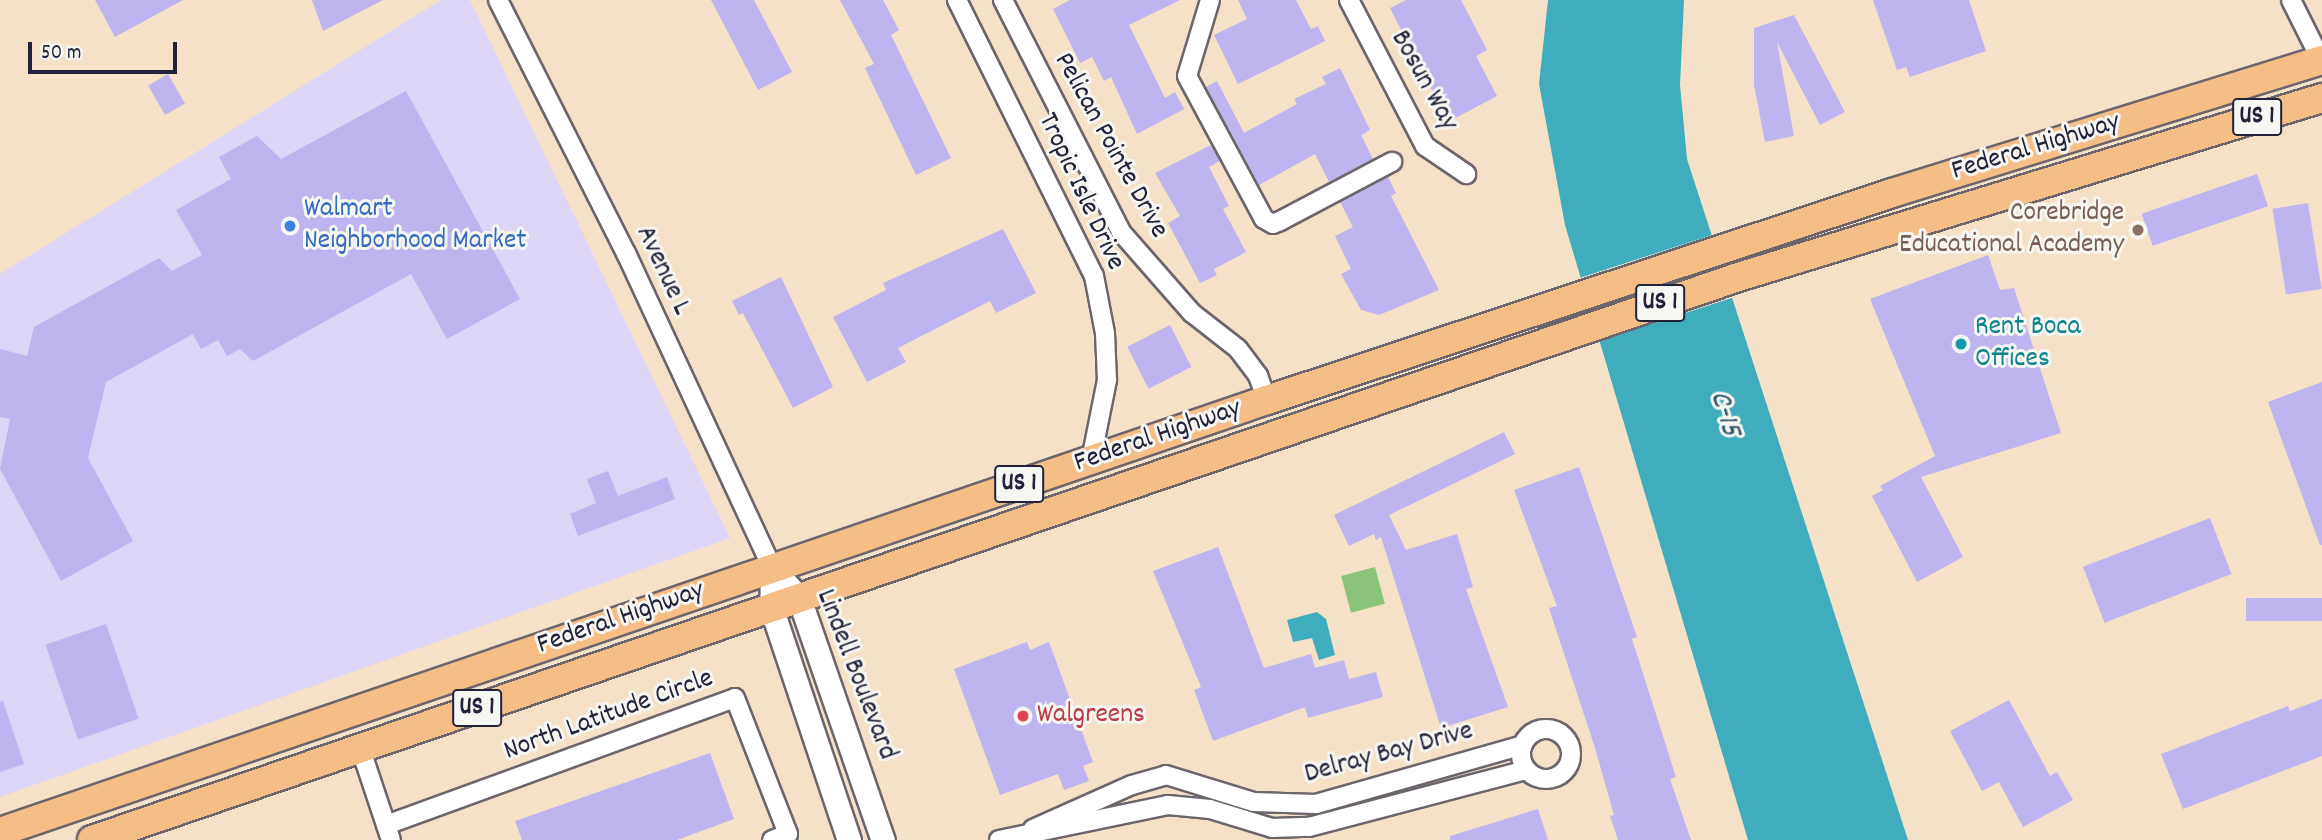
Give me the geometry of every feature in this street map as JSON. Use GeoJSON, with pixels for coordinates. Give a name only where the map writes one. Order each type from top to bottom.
{"type":"FeatureCollection","features":[{"type":"Feature","properties":{"kind":"main road","name":"Federal Highway"},"geometry":{"type":"LineString","coordinates":[[0,832],[1268,400],[1752,239],[2321,60]]}},
{"type":"Feature","properties":{"kind":"main road"},"geometry":{"type":"LineString","coordinates":[[2191,136],[2288,94],[2321,60]]}},
{"type":"Feature","properties":{"kind":"main road","name":"Federal Highway"},"geometry":{"type":"LineString","coordinates":[[92,840],[1735,278],[2322,98]]}},
{"type":"Feature","properties":{"kind":"main road"},"geometry":{"type":"LineString","coordinates":[[1752,239],[1764,269]]}},
{"type":"Feature","properties":{"kind":"main road"},"geometry":{"type":"LineString","coordinates":[[1304,426],[1313,401],[1344,375]]}},
{"type":"Feature","properties":{"kind":"main road"},"geometry":{"type":"LineString","coordinates":[[1224,453],[1253,428],[1268,400]]}},
{"type":"Feature","properties":{"kind":"main road"},"geometry":{"type":"LineString","coordinates":[[268,779],[305,748],[320,722]]}},
{"type":"Feature","properties":{"kind":"street","name":"Avenue L"},"geometry":{"type":"LineString","coordinates":[[498,0],[626,253],[772,568]]}},
{"type":"Feature","properties":{"kind":"street","name":"Tropic Isle Drive"},"geometry":{"type":"LineString","coordinates":[[957,0],[1094,276],[1105,333],[1107,380],[1091,460]]}},
{"type":"Feature","properties":{"kind":"street","name":"Pelican Pointe Drive"},"geometry":{"type":"LineString","coordinates":[[1003,0],[1121,232],[1192,313],[1238,349],[1258,376],[1268,400]]}},
{"type":"Feature","properties":{"kind":"street"},"geometry":{"type":"LineString","coordinates":[[1210,0],[1187,76],[1252,201],[1273,224],[1392,162]]}},
{"type":"Feature","properties":{"kind":"street","name":"Bosun Way"},"geometry":{"type":"LineString","coordinates":[[1349,0],[1425,146],[1466,174]]}},
{"type":"Feature","properties":{"kind":"street"},"geometry":{"type":"LineString","coordinates":[[2291,0],[2321,60]]}},
{"type":"Feature","properties":{"kind":"street","name":"Lindell Boulevard"},"geometry":{"type":"LineString","coordinates":[[772,568],[799,598],[883,840]]}},
{"type":"Feature","properties":{"kind":"street","name":"Lindell Boulevard"},"geometry":{"type":"LineString","coordinates":[[772,568],[771,607],[849,840]]}},
{"type":"Feature","properties":{"kind":"street","name":"North Latitude Circle"},"geometry":{"type":"LineString","coordinates":[[388,833],[735,698],[788,834],[772,840]]}},
{"type":"Feature","properties":{"kind":"street","name":"Delray Bay Drive"},"geometry":{"type":"LineString","coordinates":[[999,840],[1031,832],[1045,833],[1107,814],[1168,805],[1210,809],[1272,828],[1309,827],[1527,770],[1549,779],[1564,771],[1571,755],[1565,738],[1551,730],[1534,732],[1523,745],[1316,804],[1254,802],[1166,775],[1041,822],[1031,832]]}},
{"type":"Feature","properties":{"kind":"street"},"geometry":{"type":"LineString","coordinates":[[1523,745],[1527,770]]}},
{"type":"Feature","properties":{"kind":"street"},"geometry":{"type":"LineString","coordinates":[[360,747],[388,833]]}},
{"type":"Feature","properties":{"kind":"shaded area"},"geometry":{"type":"Polygon","coordinates":[[[441,0],[470,0],[730,538],[0,797],[0,274],[441,0]]]}},
{"type":"Feature","properties":{"kind":"green space"},"geometry":{"type":"Polygon","coordinates":[[[1375,567],[1385,604],[1351,613],[1341,576],[1375,567]]]}},
{"type":"Feature","properties":{"kind":"water","name":"C-15"},"geometry":{"type":"Polygon","coordinates":[[[1548,0],[1684,0],[1680,85],[1687,159],[1908,840],[1748,840],[1565,225],[1539,84],[1548,0]]]}},
{"type":"Feature","properties":{"kind":"water"},"geometry":{"type":"Polygon","coordinates":[[[1317,612],[1326,619],[1335,655],[1319,660],[1312,638],[1293,642],[1287,620],[1317,612]]]}},
{"type":"Feature","properties":{"kind":"pier"},"geometry":{"type":"Polygon","coordinates":[[[1715,234],[1735,297],[1597,342],[1577,279],[1715,234]]]}},
{"type":"Feature","properties":{"kind":"building"},"geometry":{"type":"Polygon","coordinates":[[[95,0],[183,0],[115,37],[95,0]]]}},
{"type":"Feature","properties":{"kind":"building"},"geometry":{"type":"Polygon","coordinates":[[[312,0],[383,0],[323,31],[312,0]]]}},
{"type":"Feature","properties":{"kind":"building"},"geometry":{"type":"Polygon","coordinates":[[[711,0],[754,0],[792,72],[758,90],[711,0]]]}},
{"type":"Feature","properties":{"kind":"building"},"geometry":{"type":"Polygon","coordinates":[[[840,0],[883,0],[899,30],[891,35],[951,158],[916,175],[865,68],[874,64],[840,0]]]}},
{"type":"Feature","properties":{"kind":"building"},"geometry":{"type":"Polygon","coordinates":[[[1070,0],[1180,0],[1129,25],[1165,98],[1175,92],[1184,109],[1137,134],[1111,77],[1104,81],[1092,57],[1080,63],[1053,9],[1070,0]]]}},
{"type":"Feature","properties":{"kind":"building"},"geometry":{"type":"Polygon","coordinates":[[[1238,0],[1296,0],[1311,29],[1318,26],[1325,41],[1238,84],[1214,35],[1247,19],[1238,0]]]}},
{"type":"Feature","properties":{"kind":"building"},"geometry":{"type":"Polygon","coordinates":[[[1406,0],[1461,0],[1487,50],[1476,56],[1497,96],[1448,122],[1390,8],[1406,0]]]}},
{"type":"Feature","properties":{"kind":"building"},"geometry":{"type":"Polygon","coordinates":[[[1873,0],[1969,0],[1986,51],[1910,77],[1906,67],[1897,70],[1873,0]]]}},
{"type":"Feature","properties":{"kind":"building"},"geometry":{"type":"Polygon","coordinates":[[[1794,15],[1845,112],[1820,125],[1777,42],[1794,136],[1765,142],[1754,85],[1754,28],[1794,15]]]}},
{"type":"Feature","properties":{"kind":"building"},"geometry":{"type":"Polygon","coordinates":[[[1340,68],[1370,130],[1361,135],[1373,159],[1329,182],[1315,154],[1259,185],[1206,87],[1217,81],[1244,133],[1297,104],[1294,99],[1326,84],[1322,77],[1340,68]]]}},
{"type":"Feature","properties":{"kind":"building"},"geometry":{"type":"Polygon","coordinates":[[[168,74],[185,103],[165,115],[148,86],[168,74]]]}},
{"type":"Feature","properties":{"kind":"building"},"geometry":{"type":"Polygon","coordinates":[[[406,91],[520,299],[447,339],[411,274],[253,361],[240,349],[227,356],[218,340],[201,349],[193,334],[106,382],[88,458],[133,541],[61,581],[0,469],[10,419],[0,417],[0,349],[27,356],[34,327],[159,258],[172,271],[202,255],[176,210],[231,179],[219,157],[257,136],[281,159],[406,91]]]}},
{"type":"Feature","properties":{"kind":"building"},"geometry":{"type":"Polygon","coordinates":[[[1211,145],[1220,161],[1209,167],[1229,206],[1223,209],[1246,252],[1214,269],[1217,275],[1200,283],[1168,223],[1180,216],[1155,173],[1211,145]]]}},
{"type":"Feature","properties":{"kind":"building"},"geometry":{"type":"Polygon","coordinates":[[[2257,174],[2268,206],[2153,246],[2142,214],[2257,174]]]}},
{"type":"Feature","properties":{"kind":"building"},"geometry":{"type":"Polygon","coordinates":[[[1388,177],[1396,193],[1391,196],[1439,290],[1379,315],[1361,310],[1341,274],[1351,269],[1335,236],[1353,227],[1340,202],[1388,177]]]}},
{"type":"Feature","properties":{"kind":"building"},"geometry":{"type":"Polygon","coordinates":[[[2308,203],[2322,289],[2286,295],[2272,209],[2308,203]]]}},
{"type":"Feature","properties":{"kind":"building"},"geometry":{"type":"Polygon","coordinates":[[[1003,229],[1036,293],[996,313],[990,301],[898,348],[906,362],[867,382],[833,317],[886,290],[883,283],[1003,229]]]}},
{"type":"Feature","properties":{"kind":"building","name":"Rent Boca Offices"},"geometry":{"type":"Polygon","coordinates":[[[1988,255],[2000,290],[2014,288],[2061,433],[1921,477],[1963,557],[1917,582],[1872,496],[1883,490],[1880,486],[1935,456],[1870,299],[1988,255]]]}},
{"type":"Feature","properties":{"kind":"building"},"geometry":{"type":"Polygon","coordinates":[[[781,277],[833,387],[793,408],[743,313],[739,315],[732,301],[781,277]]]}},
{"type":"Feature","properties":{"kind":"building"},"geometry":{"type":"Polygon","coordinates":[[[1170,325],[1191,367],[1149,389],[1127,347],[1170,325]]]}},
{"type":"Feature","properties":{"kind":"building"},"geometry":{"type":"Polygon","coordinates":[[[2322,382],[2322,545],[2320,545],[2268,402],[2322,382]]]}},
{"type":"Feature","properties":{"kind":"building"},"geometry":{"type":"Polygon","coordinates":[[[1504,432],[1515,454],[1389,515],[1406,550],[1457,534],[1473,587],[1466,589],[1508,707],[1441,728],[1381,537],[1376,540],[1374,534],[1349,546],[1334,515],[1504,432]]]}},
{"type":"Feature","properties":{"kind":"building"},"geometry":{"type":"Polygon","coordinates":[[[1579,467],[1637,637],[1632,639],[1676,777],[1670,779],[1691,840],[1618,840],[1610,816],[1614,815],[1595,748],[1549,608],[1557,606],[1514,490],[1579,467]]]}},
{"type":"Feature","properties":{"kind":"building"},"geometry":{"type":"Polygon","coordinates":[[[608,471],[618,496],[667,477],[675,499],[578,536],[570,514],[596,503],[587,479],[608,471]]]}},
{"type":"Feature","properties":{"kind":"building"},"geometry":{"type":"Polygon","coordinates":[[[2210,518],[2232,574],[2105,623],[2083,567],[2210,518]]]}},
{"type":"Feature","properties":{"kind":"building"},"geometry":{"type":"Polygon","coordinates":[[[1218,547],[1264,668],[1311,654],[1315,668],[1344,660],[1349,679],[1376,672],[1383,697],[1308,718],[1305,707],[1213,741],[1194,690],[1201,687],[1153,571],[1218,547]]]}},
{"type":"Feature","properties":{"kind":"building"},"geometry":{"type":"Polygon","coordinates":[[[2246,598],[2322,598],[2322,621],[2246,621],[2246,598]]]}},
{"type":"Feature","properties":{"kind":"building"},"geometry":{"type":"Polygon","coordinates":[[[106,624],[139,719],[78,739],[45,645],[106,624]]]}},
{"type":"Feature","properties":{"kind":"building","name":"Walgreens"},"geometry":{"type":"Polygon","coordinates":[[[1027,642],[1030,650],[1049,642],[1093,762],[1083,766],[1089,781],[1064,790],[1058,774],[1000,795],[954,669],[1027,642]]]}},
{"type":"Feature","properties":{"kind":"building"},"geometry":{"type":"Polygon","coordinates":[[[2322,699],[2322,756],[2183,809],[2161,754],[2288,706],[2290,711],[2322,699]]]}},
{"type":"Feature","properties":{"kind":"building"},"geometry":{"type":"Polygon","coordinates":[[[2009,700],[2050,776],[2057,772],[2073,800],[2023,827],[1999,782],[1982,791],[1950,731],[2009,700]]]}},
{"type":"Feature","properties":{"kind":"building"},"geometry":{"type":"Polygon","coordinates":[[[3,701],[24,764],[0,772],[0,702],[3,701]]]}},
{"type":"Feature","properties":{"kind":"building"},"geometry":{"type":"Polygon","coordinates":[[[710,753],[734,819],[677,840],[522,840],[515,821],[710,753]]]}},
{"type":"Feature","properties":{"kind":"building"},"geometry":{"type":"Polygon","coordinates":[[[1538,809],[1548,840],[1450,840],[1450,836],[1538,809]]]}},
{"type":"Feature","properties":{"kind":"place","name":"Walmart Neighborhood Market"},"geometry":{"type":"Point","coordinates":[290,226]}},
{"type":"Feature","properties":{"kind":"place","name":"Corebridge Educational Academy"},"geometry":{"type":"Point","coordinates":[2138,230]}},
{"type":"Feature","properties":{"kind":"place","name":"Rent Boca Offices"},"geometry":{"type":"Point","coordinates":[1961,344]}},
{"type":"Feature","properties":{"kind":"place","name":"Walgreens"},"geometry":{"type":"Point","coordinates":[1023,716]}}]}
